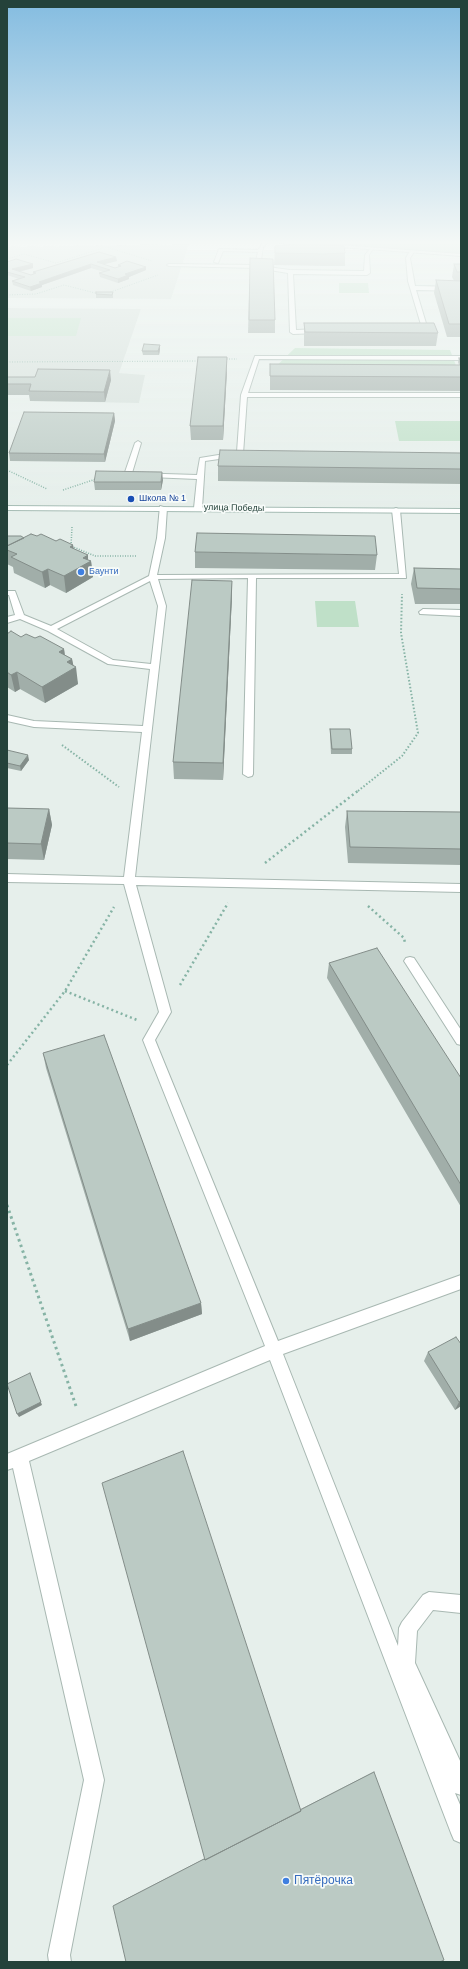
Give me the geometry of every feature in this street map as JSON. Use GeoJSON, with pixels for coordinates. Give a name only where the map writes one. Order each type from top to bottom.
{"type":"FeatureCollection","features":[{"type":"Feature","properties":{"kind":"street"},"geometry":{"type":"LineString","coordinates":[[240,454],[244,395],[257,358],[461,358]]}},
{"type":"Feature","properties":{"kind":"street"},"geometry":{"type":"LineString","coordinates":[[244,395],[461,395]]}},
{"type":"Feature","properties":{"kind":"street"},"geometry":{"type":"LineString","coordinates":[[138,443],[128,475],[200,477]]}},
{"type":"Feature","properties":{"kind":"street"},"geometry":{"type":"LineString","coordinates":[[198,508],[202,459],[248,454]]}},
{"type":"Feature","properties":{"kind":"street","name":"улица Победы"},"geometry":{"type":"LineString","coordinates":[[7,508],[198,508],[461,511]]}},
{"type":"Feature","properties":{"kind":"street"},"geometry":{"type":"LineString","coordinates":[[164,508],[161,538],[153,577],[162,606],[146,729],[129,881],[165,1012],[149,1040],[274,1350],[461,1833]]}},
{"type":"Feature","properties":{"kind":"street"},"geometry":{"type":"LineString","coordinates":[[51,629],[153,577],[403,576],[396,510]]}},
{"type":"Feature","properties":{"kind":"street"},"geometry":{"type":"LineString","coordinates":[[248,774],[252,576]]}},
{"type":"Feature","properties":{"kind":"street"},"geometry":{"type":"LineString","coordinates":[[7,593],[12,593],[20,616]]}},
{"type":"Feature","properties":{"kind":"street"},"geometry":{"type":"LineString","coordinates":[[423,612],[461,613]]}},
{"type":"Feature","properties":{"kind":"street"},"geometry":{"type":"LineString","coordinates":[[7,620],[20,616],[51,629],[111,662],[154,667]]}},
{"type":"Feature","properties":{"kind":"street"},"geometry":{"type":"LineString","coordinates":[[7,718],[34,724],[146,729]]}},
{"type":"Feature","properties":{"kind":"street"},"geometry":{"type":"LineString","coordinates":[[7,878],[461,888]]}},
{"type":"Feature","properties":{"kind":"street"},"geometry":{"type":"LineString","coordinates":[[410,961],[461,1040]]}},
{"type":"Feature","properties":{"kind":"street"},"geometry":{"type":"LineString","coordinates":[[60,1962],[59,1955],[94,1780],[13,1459],[274,1350],[461,1282]]}},
{"type":"Feature","properties":{"kind":"street"},"geometry":{"type":"LineString","coordinates":[[461,1604],[429,1601],[408,1628],[406,1664],[461,1785]]}},
{"type":"Feature","properties":{"kind":"path"},"geometry":{"type":"LineString","coordinates":[[221,360],[257,358]]}},
{"type":"Feature","properties":{"kind":"path"},"geometry":{"type":"LineString","coordinates":[[7,362],[169,362],[206,360]]}},
{"type":"Feature","properties":{"kind":"path"},"geometry":{"type":"LineString","coordinates":[[60,490],[130,469]]}},
{"type":"Feature","properties":{"kind":"path"},"geometry":{"type":"LineString","coordinates":[[7,470],[53,492]]}},
{"type":"Feature","properties":{"kind":"path"},"geometry":{"type":"LineString","coordinates":[[72,523],[71,546],[95,556],[157,556]]}},
{"type":"Feature","properties":{"kind":"path"},"geometry":{"type":"LineString","coordinates":[[165,1012],[240,883],[402,756],[418,733],[401,633],[403,576]]}},
{"type":"Feature","properties":{"kind":"path"},"geometry":{"type":"LineString","coordinates":[[34,724],[138,801]]}},
{"type":"Feature","properties":{"kind":"path"},"geometry":{"type":"LineString","coordinates":[[7,1065],[65,991],[129,881]]}},
{"type":"Feature","properties":{"kind":"path"},"geometry":{"type":"LineString","coordinates":[[345,886],[404,938],[410,961]]}},
{"type":"Feature","properties":{"kind":"path"},"geometry":{"type":"LineString","coordinates":[[65,991],[156,1027]]}},
{"type":"Feature","properties":{"kind":"path"},"geometry":{"type":"LineString","coordinates":[[7,1205],[84,1429]]}},
{"type":"Feature","properties":{"kind":"shaded area"},"geometry":{"type":"Polygon","coordinates":[[[7,332],[133,332],[119,373],[145,375],[139,403],[30,401],[32,395],[7,395],[7,332]]]}},
{"type":"Feature","properties":{"kind":"green space"},"geometry":{"type":"Polygon","coordinates":[[[7,332],[77,332],[76,336],[7,336],[7,332]]]}},
{"type":"Feature","properties":{"kind":"green space"},"geometry":{"type":"Polygon","coordinates":[[[295,348],[450,350],[459,373],[269,373],[295,348]]]}},
{"type":"Feature","properties":{"kind":"green space"},"geometry":{"type":"Polygon","coordinates":[[[395,421],[461,421],[461,441],[399,441],[395,421]]]}},
{"type":"Feature","properties":{"kind":"green space"},"geometry":{"type":"Polygon","coordinates":[[[315,601],[355,601],[359,627],[317,627],[315,601]]]}},
{"type":"Feature","properties":{"kind":"building"},"geometry":{"type":"Polygon","coordinates":[[[305,332],[438,332],[438,333],[305,332]]]}},
{"type":"Feature","properties":{"kind":"building"},"geometry":{"type":"Polygon","coordinates":[[[144,344],[160,345],[158,351],[142,351],[144,344]]]}},
{"type":"Feature","properties":{"kind":"building"},"geometry":{"type":"Polygon","coordinates":[[[198,357],[227,357],[223,426],[190,426],[198,357]]]}},
{"type":"Feature","properties":{"kind":"building"},"geometry":{"type":"Polygon","coordinates":[[[270,364],[461,365],[461,377],[270,376],[270,364]]]}},
{"type":"Feature","properties":{"kind":"building"},"geometry":{"type":"Polygon","coordinates":[[[38,369],[110,370],[104,392],[29,391],[31,384],[7,384],[7,377],[35,377],[38,369]]]}},
{"type":"Feature","properties":{"kind":"building"},"geometry":{"type":"Polygon","coordinates":[[[24,412],[114,413],[104,454],[9,453],[24,412]]]}},
{"type":"Feature","properties":{"kind":"building"},"geometry":{"type":"Polygon","coordinates":[[[220,450],[461,453],[461,469],[218,466],[220,450]]]}},
{"type":"Feature","properties":{"kind":"building"},"geometry":{"type":"Polygon","coordinates":[[[96,471],[162,472],[161,482],[94,482],[96,471]]]}},
{"type":"Feature","properties":{"kind":"building"},"geometry":{"type":"Polygon","coordinates":[[[197,533],[375,536],[377,555],[195,552],[197,533]]]}},
{"type":"Feature","properties":{"kind":"building"},"geometry":{"type":"Polygon","coordinates":[[[31,534],[37,536],[41,534],[56,541],[60,539],[73,545],[70,547],[88,555],[83,558],[91,561],[64,576],[48,569],[42,572],[11,557],[17,554],[7,550],[7,546],[31,534]]]}},
{"type":"Feature","properties":{"kind":"building"},"geometry":{"type":"Polygon","coordinates":[[[7,536],[21,536],[24,538],[7,546],[7,536]]]}},
{"type":"Feature","properties":{"kind":"building"},"geometry":{"type":"Polygon","coordinates":[[[414,568],[461,569],[461,589],[417,588],[414,568]]]}},
{"type":"Feature","properties":{"kind":"building"},"geometry":{"type":"Polygon","coordinates":[[[192,580],[232,581],[223,763],[173,762],[192,580]]]}},
{"type":"Feature","properties":{"kind":"building"},"geometry":{"type":"Polygon","coordinates":[[[11,631],[21,637],[26,634],[35,638],[40,636],[64,649],[59,652],[72,659],[67,662],[76,667],[42,687],[17,672],[11,675],[7,672],[7,634],[11,631]]]}},
{"type":"Feature","properties":{"kind":"building"},"geometry":{"type":"Polygon","coordinates":[[[330,729],[350,729],[352,749],[332,749],[330,729]]]}},
{"type":"Feature","properties":{"kind":"building"},"geometry":{"type":"Polygon","coordinates":[[[7,750],[28,755],[20,766],[7,763],[7,750]]]}},
{"type":"Feature","properties":{"kind":"building"},"geometry":{"type":"Polygon","coordinates":[[[7,808],[49,809],[41,844],[7,843],[7,808]]]}},
{"type":"Feature","properties":{"kind":"building"},"geometry":{"type":"Polygon","coordinates":[[[347,811],[461,812],[461,849],[350,847],[347,811]]]}},
{"type":"Feature","properties":{"kind":"building"},"geometry":{"type":"Polygon","coordinates":[[[377,948],[461,1078],[461,1185],[329,963],[377,948]]]}},
{"type":"Feature","properties":{"kind":"building"},"geometry":{"type":"Polygon","coordinates":[[[104,1035],[201,1303],[128,1329],[43,1053],[104,1035]]]}},
{"type":"Feature","properties":{"kind":"building"},"geometry":{"type":"Polygon","coordinates":[[[456,1337],[461,1344],[461,1401],[459,1402],[428,1352],[456,1337]]]}},
{"type":"Feature","properties":{"kind":"building"},"geometry":{"type":"Polygon","coordinates":[[[30,1373],[41,1402],[17,1414],[7,1384],[30,1373]]]}},
{"type":"Feature","properties":{"kind":"building"},"geometry":{"type":"Polygon","coordinates":[[[183,1451],[301,1811],[205,1860],[102,1483],[183,1451]]]}},
{"type":"Feature","properties":{"kind":"building","name":"Пятёрочка"},"geometry":{"type":"Polygon","coordinates":[[[374,1772],[444,1960],[440,1962],[126,1962],[113,1906],[301,1811],[300,1810],[374,1772]]]}},
{"type":"Feature","properties":{"kind":"place","name":"Школа № 1"},"geometry":{"type":"Point","coordinates":[131,499]}},
{"type":"Feature","properties":{"kind":"place","name":"Баунти"},"geometry":{"type":"Point","coordinates":[81,572]}},
{"type":"Feature","properties":{"kind":"place","name":"Пятёрочка"},"geometry":{"type":"Point","coordinates":[286,1881]}}]}
